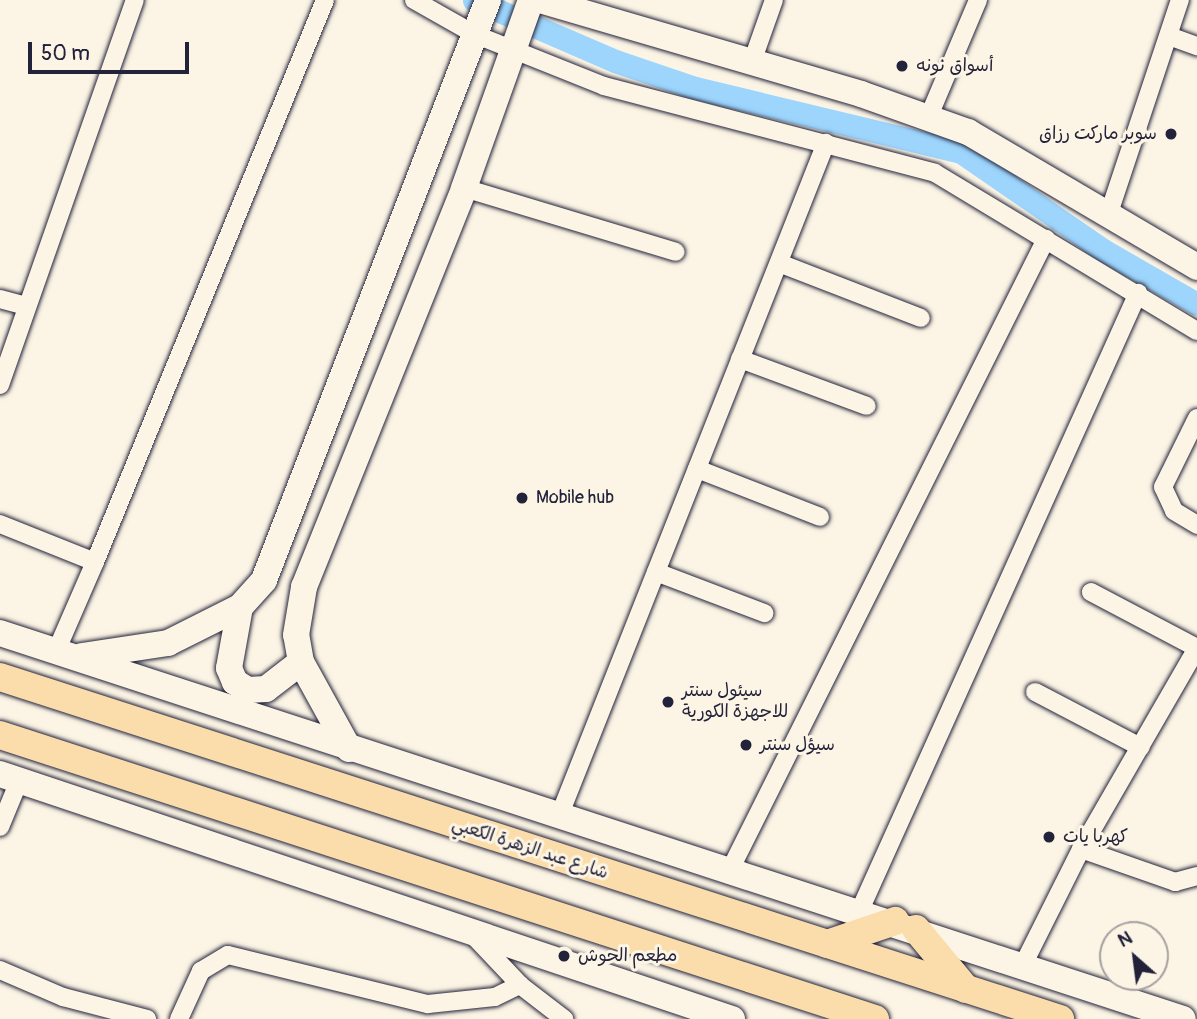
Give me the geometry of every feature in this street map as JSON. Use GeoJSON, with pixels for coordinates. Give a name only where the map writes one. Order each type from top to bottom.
{"type":"FeatureCollection","features":[{"type":"Feature","properties":{"kind":"main road","name":"شارع عبد الزهرة الكعبي"},"geometry":{"type":"LineString","coordinates":[[0,677],[1060,1019]]}},
{"type":"Feature","properties":{"kind":"main road"},"geometry":{"type":"LineString","coordinates":[[0,735],[875,1019]]}},
{"type":"Feature","properties":{"kind":"main road"},"geometry":{"type":"LineString","coordinates":[[827,944],[905,925],[967,989]]}},
{"type":"Feature","properties":{"kind":"street"},"geometry":{"type":"LineString","coordinates":[[0,385],[135,0]]}},
{"type":"Feature","properties":{"kind":"street"},"geometry":{"type":"LineString","coordinates":[[55,654],[325,0]]}},
{"type":"Feature","properties":{"kind":"street"},"geometry":{"type":"LineString","coordinates":[[414,0],[474,34],[604,86],[935,173],[1197,331]]}},
{"type":"Feature","properties":{"kind":"street"},"geometry":{"type":"LineString","coordinates":[[55,654],[144,650],[240,607],[264,580],[488,0]]}},
{"type":"Feature","properties":{"kind":"street"},"geometry":{"type":"LineString","coordinates":[[349,748],[301,662],[296,635],[304,587],[464,188],[531,0]]}},
{"type":"Feature","properties":{"kind":"street"},"geometry":{"type":"LineString","coordinates":[[540,0],[752,62],[929,117],[968,132],[1197,267]]}},
{"type":"Feature","properties":{"kind":"street"},"geometry":{"type":"LineString","coordinates":[[752,62],[774,0]]}},
{"type":"Feature","properties":{"kind":"street"},"geometry":{"type":"LineString","coordinates":[[929,117],[978,0]]}},
{"type":"Feature","properties":{"kind":"street"},"geometry":{"type":"LineString","coordinates":[[1109,214],[1180,0]]}},
{"type":"Feature","properties":{"kind":"street"},"geometry":{"type":"LineString","coordinates":[[1169,36],[1197,46]]}},
{"type":"Feature","properties":{"kind":"street"},"geometry":{"type":"LineString","coordinates":[[560,814],[827,143]]}},
{"type":"Feature","properties":{"kind":"street"},"geometry":{"type":"LineString","coordinates":[[464,188],[676,252]]}},
{"type":"Feature","properties":{"kind":"street"},"geometry":{"type":"LineString","coordinates":[[730,870],[1046,239]]}},
{"type":"Feature","properties":{"kind":"street"},"geometry":{"type":"LineString","coordinates":[[779,263],[921,318]]}},
{"type":"Feature","properties":{"kind":"street"},"geometry":{"type":"LineString","coordinates":[[860,910],[1138,293]]}},
{"type":"Feature","properties":{"kind":"street"},"geometry":{"type":"LineString","coordinates":[[0,299],[26,306]]}},
{"type":"Feature","properties":{"kind":"street"},"geometry":{"type":"LineString","coordinates":[[740,359],[867,406]]}},
{"type":"Feature","properties":{"kind":"street"},"geometry":{"type":"LineString","coordinates":[[1197,418],[1163,487],[1174,511],[1197,525]]}},
{"type":"Feature","properties":{"kind":"street"},"geometry":{"type":"LineString","coordinates":[[697,469],[820,516]]}},
{"type":"Feature","properties":{"kind":"street"},"geometry":{"type":"LineString","coordinates":[[0,524],[95,562]]}},
{"type":"Feature","properties":{"kind":"street"},"geometry":{"type":"LineString","coordinates":[[656,572],[764,613]]}},
{"type":"Feature","properties":{"kind":"street"},"geometry":{"type":"LineString","coordinates":[[1022,967],[1081,849],[1197,648],[1091,592]]}},
{"type":"Feature","properties":{"kind":"street"},"geometry":{"type":"LineString","coordinates":[[240,607],[229,668],[235,682],[248,690],[266,689],[301,662]]}},
{"type":"Feature","properties":{"kind":"street"},"geometry":{"type":"LineString","coordinates":[[0,634],[55,654],[860,910],[1022,967],[1183,1019]]}},
{"type":"Feature","properties":{"kind":"street"},"geometry":{"type":"LineString","coordinates":[[1035,692],[1140,747]]}},
{"type":"Feature","properties":{"kind":"street"},"geometry":{"type":"LineString","coordinates":[[0,827],[10,778],[732,1019]]}},
{"type":"Feature","properties":{"kind":"street"},"geometry":{"type":"LineString","coordinates":[[1081,849],[1175,882],[1195,879]]}},
{"type":"Feature","properties":{"kind":"street"},"geometry":{"type":"LineString","coordinates":[[469,932],[520,985],[564,1019]]}},
{"type":"Feature","properties":{"kind":"street"},"geometry":{"type":"LineString","coordinates":[[179,1019],[201,971],[229,955],[451,1012],[520,985]]}},
{"type":"Feature","properties":{"kind":"street"},"geometry":{"type":"LineString","coordinates":[[0,970],[63,997],[147,1019]]}},
{"type":"Feature","properties":{"kind":"waterway"},"geometry":{"type":"LineString","coordinates":[[474,0],[615,61],[695,88],[961,152],[1103,250],[1197,304]]}},
{"type":"Feature","properties":{"kind":"place","name":"أسواق نونه"},"geometry":{"type":"Point","coordinates":[902,66]}},
{"type":"Feature","properties":{"kind":"place","name":"سوبر ماركت رزاق"},"geometry":{"type":"Point","coordinates":[1171,134]}},
{"type":"Feature","properties":{"kind":"place","name":"Mobile hub"},"geometry":{"type":"Point","coordinates":[522,498]}},
{"type":"Feature","properties":{"kind":"place","name":"سيئول سنتر للاجهزة الكورية"},"geometry":{"type":"Point","coordinates":[668,702]}},
{"type":"Feature","properties":{"kind":"place","name":"سيؤل سنتر"},"geometry":{"type":"Point","coordinates":[746,745]}},
{"type":"Feature","properties":{"kind":"place","name":"كهربا يات"},"geometry":{"type":"Point","coordinates":[1049,837]}},
{"type":"Feature","properties":{"kind":"place","name":"مطعم الحوش"},"geometry":{"type":"Point","coordinates":[564,956]}}]}
